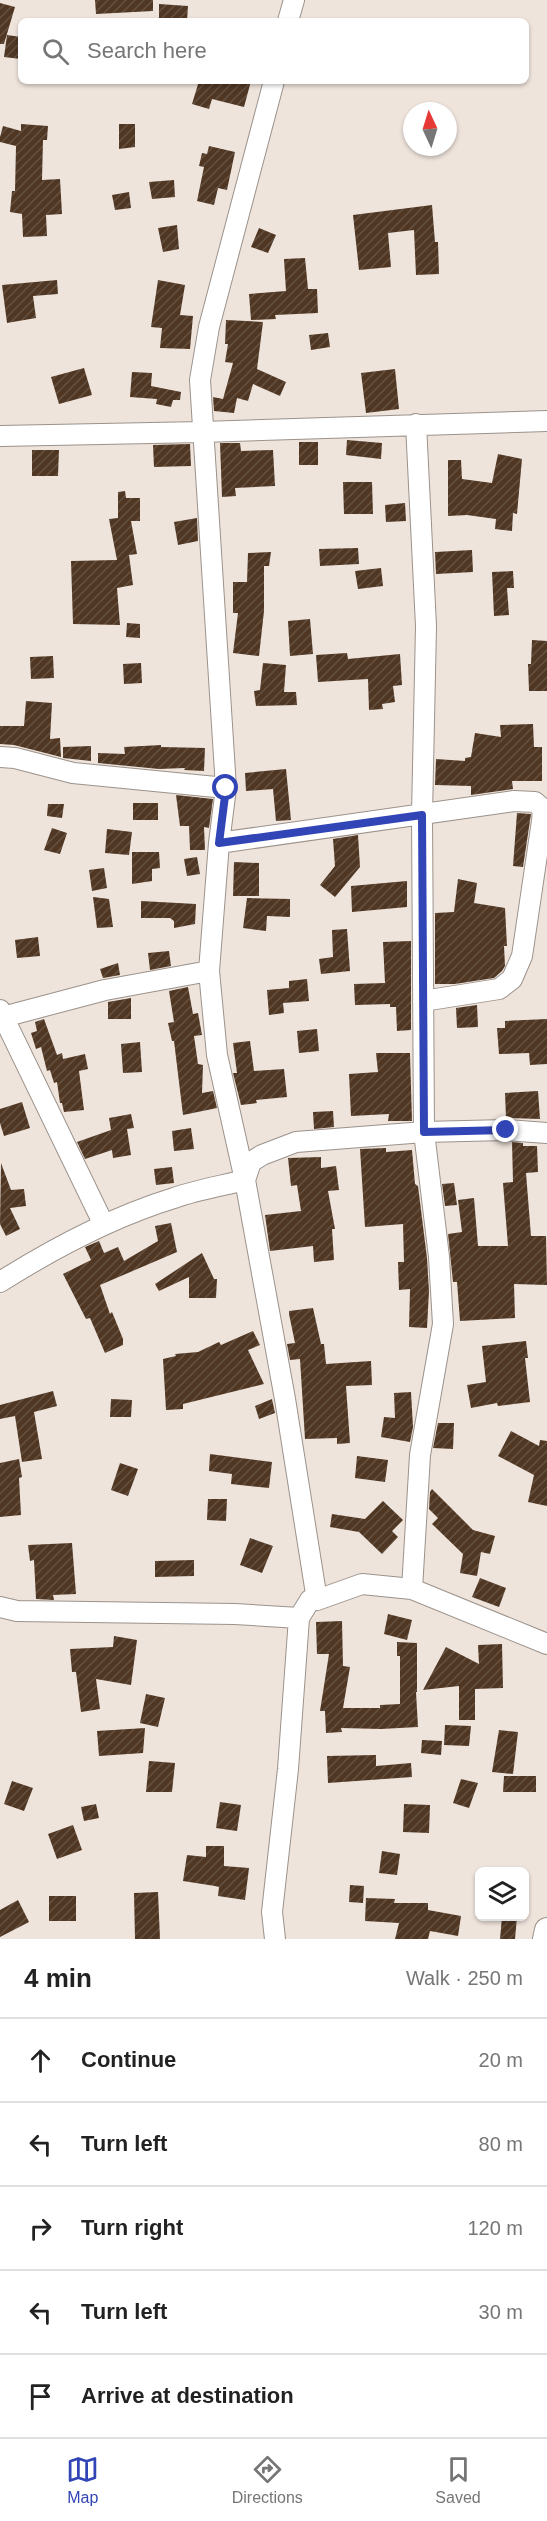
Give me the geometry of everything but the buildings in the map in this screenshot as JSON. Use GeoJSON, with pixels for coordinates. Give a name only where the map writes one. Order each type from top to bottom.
{"type":"FeatureCollection","features":[{"type":"Feature","properties":{"kind":"street"},"geometry":{"type":"LineString","coordinates":[[289,18],[294,0]]}},
{"type":"Feature","properties":{"kind":"street"},"geometry":{"type":"LineString","coordinates":[[272,84],[209,327],[200,380],[226,788],[219,843],[209,971],[217,1055],[245,1180],[285,1399],[317,1600]]}},
{"type":"Feature","properties":{"kind":"street"},"geometry":{"type":"LineString","coordinates":[[0,436],[547,421]]}},
{"type":"Feature","properties":{"kind":"street"},"geometry":{"type":"LineString","coordinates":[[412,1589],[420,1455],[443,1324],[439,1257],[424,1132],[422,815],[426,626],[416,424]]}},
{"type":"Feature","properties":{"kind":"street"},"geometry":{"type":"LineString","coordinates":[[0,757],[15,758],[73,772],[226,788]]}},
{"type":"Feature","properties":{"kind":"street"},"geometry":{"type":"LineString","coordinates":[[219,843],[514,801],[535,802],[543,809],[522,956],[512,979],[499,989],[423,1001]]}},
{"type":"Feature","properties":{"kind":"street"},"geometry":{"type":"LineString","coordinates":[[104,1225],[1,1014],[105,990],[209,971]]}},
{"type":"Feature","properties":{"kind":"street"},"geometry":{"type":"LineString","coordinates":[[245,1180],[251,1162],[262,1155],[296,1142],[424,1132],[506,1130],[547,1133]]}},
{"type":"Feature","properties":{"kind":"street"},"geometry":{"type":"LineString","coordinates":[[0,1282],[40,1257],[104,1225],[173,1198],[245,1180]]}},
{"type":"Feature","properties":{"kind":"street"},"geometry":{"type":"LineString","coordinates":[[275,1939],[272,1912],[288,1768],[299,1618],[310,1600],[317,1600],[362,1584],[412,1589],[547,1644]]}},
{"type":"Feature","properties":{"kind":"street"},"geometry":{"type":"LineString","coordinates":[[0,1607],[17,1611],[224,1614],[299,1618]]}},
{"type":"Feature","properties":{"kind":"street"},"geometry":{"type":"LineString","coordinates":[[545,1939],[547,1930]]}},
{"type":"Feature","properties":{"kind":"route"},"geometry":{"type":"LineString","coordinates":[[226,788],[219,843],[422,815],[424,1132],[506,1130]]}}]}
